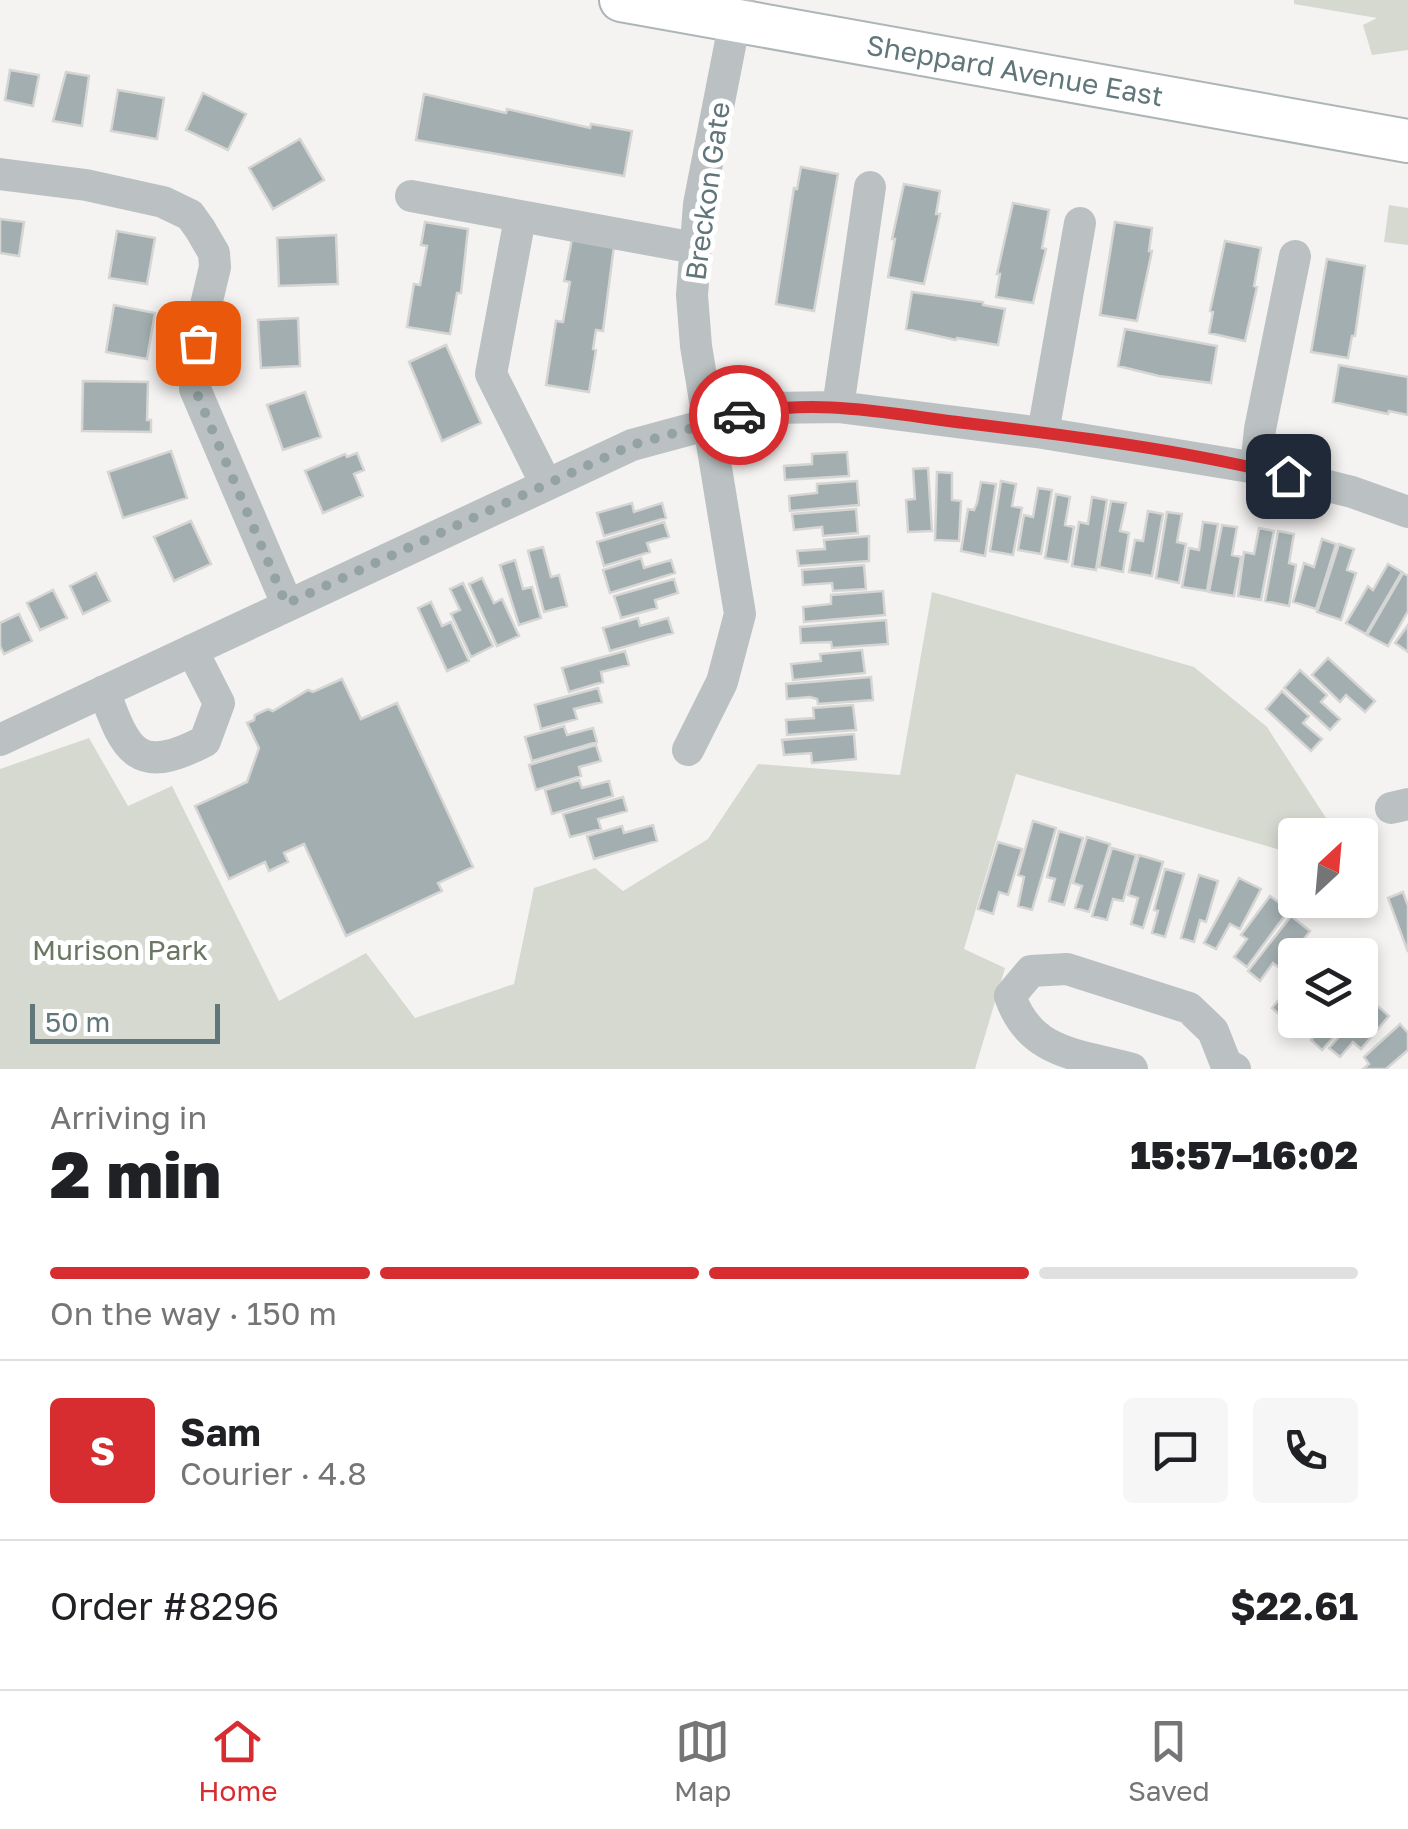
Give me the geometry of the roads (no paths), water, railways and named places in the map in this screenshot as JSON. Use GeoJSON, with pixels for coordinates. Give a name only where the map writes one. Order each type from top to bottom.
{"type":"FeatureCollection","features":[{"type":"Feature","properties":{"kind":"main road","name":"Sheppard Avenue East"},"geometry":{"type":"LineString","coordinates":[[621,0],[737,10],[1408,141]]}},
{"type":"Feature","properties":{"kind":"street","name":"Breckon Gate"},"geometry":{"type":"LineString","coordinates":[[688,750],[722,682],[740,614],[696,346],[692,295],[699,204],[737,10]]}},
{"type":"Feature","properties":{"kind":"street"},"geometry":{"type":"LineString","coordinates":[[0,174],[86,184],[163,202],[190,216],[200,229],[214,253],[215,267],[198,343],[195,389],[286,604]]}},
{"type":"Feature","properties":{"kind":"street"},"geometry":{"type":"LineString","coordinates":[[838,407],[870,187]]}},
{"type":"Feature","properties":{"kind":"street"},"geometry":{"type":"LineString","coordinates":[[411,196],[695,248]]}},
{"type":"Feature","properties":{"kind":"street"},"geometry":{"type":"LineString","coordinates":[[520,218],[490,374],[546,484]]}},
{"type":"Feature","properties":{"kind":"street"},"geometry":{"type":"LineString","coordinates":[[1043,433],[1080,224]]}},
{"type":"Feature","properties":{"kind":"street"},"geometry":{"type":"LineString","coordinates":[[1256,468],[1260,429],[1296,256]]}},
{"type":"Feature","properties":{"kind":"street"},"geometry":{"type":"LineString","coordinates":[[0,740],[632,445],[769,408],[838,407],[1043,433],[1256,468],[1352,492],[1408,512]]}},
{"type":"Feature","properties":{"kind":"street"},"geometry":{"type":"LineString","coordinates":[[104,690],[122,740],[139,754],[173,758],[204,741],[219,704],[192,650]]}},
{"type":"Feature","properties":{"kind":"street"},"geometry":{"type":"LineString","coordinates":[[1132,1069],[1042,1044],[1017,1017],[1010,996],[1031,971],[1067,968],[1189,1008],[1213,1031],[1225,1067]]}},
{"type":"Feature","properties":{"kind":"park label","name":"Murison Park"},"geometry":{"type":"Point","coordinates":[120,949]}}]}
